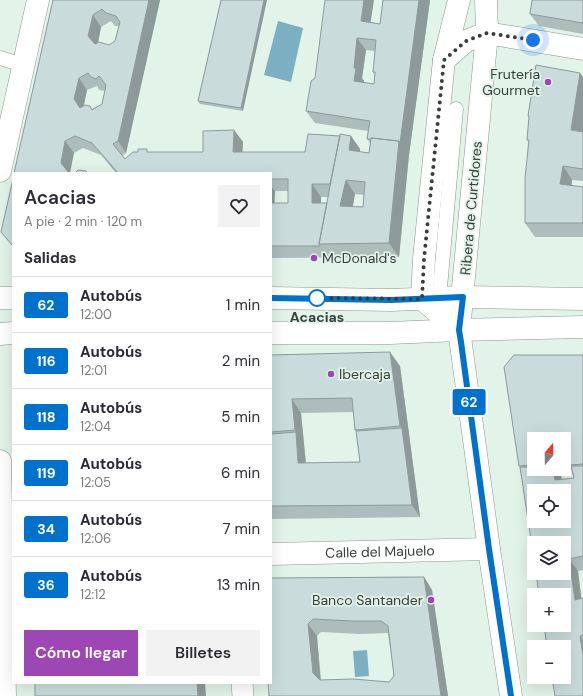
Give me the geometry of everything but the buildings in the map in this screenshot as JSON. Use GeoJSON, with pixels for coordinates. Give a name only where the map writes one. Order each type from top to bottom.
{"type":"FeatureCollection","features":[{"type":"Feature","properties":{"kind":"street"},"geometry":{"type":"LineString","coordinates":[[0,171],[38,0]]}},
{"type":"Feature","properties":{"kind":"street"},"geometry":{"type":"LineString","coordinates":[[459,0],[444,60],[424,259],[430,299],[459,330]]}},
{"type":"Feature","properties":{"kind":"street","name":"Ribera de Curtidores"},"geometry":{"type":"LineString","coordinates":[[486,0],[487,33],[459,330],[511,696]]}},
{"type":"Feature","properties":{"kind":"street"},"geometry":{"type":"LineString","coordinates":[[444,60],[466,41],[487,33],[583,49]]}},
{"type":"Feature","properties":{"kind":"street"},"geometry":{"type":"LineString","coordinates":[[272,298],[430,299],[463,297],[583,299]]}},
{"type":"Feature","properties":{"kind":"street"},"geometry":{"type":"LineString","coordinates":[[0,298],[12,298]]}},
{"type":"Feature","properties":{"kind":"street"},"geometry":{"type":"LineString","coordinates":[[272,333],[390,333],[583,327]]}},
{"type":"Feature","properties":{"kind":"street"},"geometry":{"type":"LineString","coordinates":[[0,334],[12,333]]}},
{"type":"Feature","properties":{"kind":"street"},"geometry":{"type":"LineString","coordinates":[[0,461],[7,560],[5,696]]}},
{"type":"Feature","properties":{"kind":"street","name":"Calle del Majuelo"},"geometry":{"type":"LineString","coordinates":[[272,554],[489,549]]}},
{"type":"Feature","properties":{"kind":"street"},"geometry":{"type":"LineString","coordinates":[[242,684],[243,696]]}},
{"type":"Feature","properties":{"kind":"lane"},"geometry":{"type":"LineString","coordinates":[[0,58],[23,65]]}},
{"type":"Feature","properties":{"kind":"lane"},"geometry":{"type":"LineString","coordinates":[[430,299],[456,109]]}},
{"type":"Feature","properties":{"kind":"water"},"geometry":{"type":"Polygon","coordinates":[[[278,21],[303,28],[291,82],[264,75],[278,21]]]}},
{"type":"Feature","properties":{"kind":"water"},"geometry":{"type":"Polygon","coordinates":[[[367,650],[369,676],[355,677],[353,651],[367,650]]]}},
{"type":"Feature","properties":{"kind":"bus line","name":"62"},"geometry":{"type":"LineString","coordinates":[[272,298],[391,300],[463,297],[459,330],[511,696]]}},
{"type":"Feature","properties":{"kind":"place","name":"Frutería Gourmet"},"geometry":{"type":"Point","coordinates":[548,82]}},
{"type":"Feature","properties":{"kind":"place","name":"McDonald's"},"geometry":{"type":"Point","coordinates":[314,258]}},
{"type":"Feature","properties":{"kind":"place","name":"Acacias"},"geometry":{"type":"Point","coordinates":[317,298]}},
{"type":"Feature","properties":{"kind":"place","name":"Ibercaja"},"geometry":{"type":"Point","coordinates":[331,374]}},
{"type":"Feature","properties":{"kind":"place","name":"Banco Santander"},"geometry":{"type":"Point","coordinates":[431,600]}},
{"type":"Feature","properties":{"kind":"route"},"geometry":{"type":"LineString","coordinates":[[317,298],[391,300],[422,299],[424,259],[444,60],[466,41],[487,33],[533,40]]}}]}
